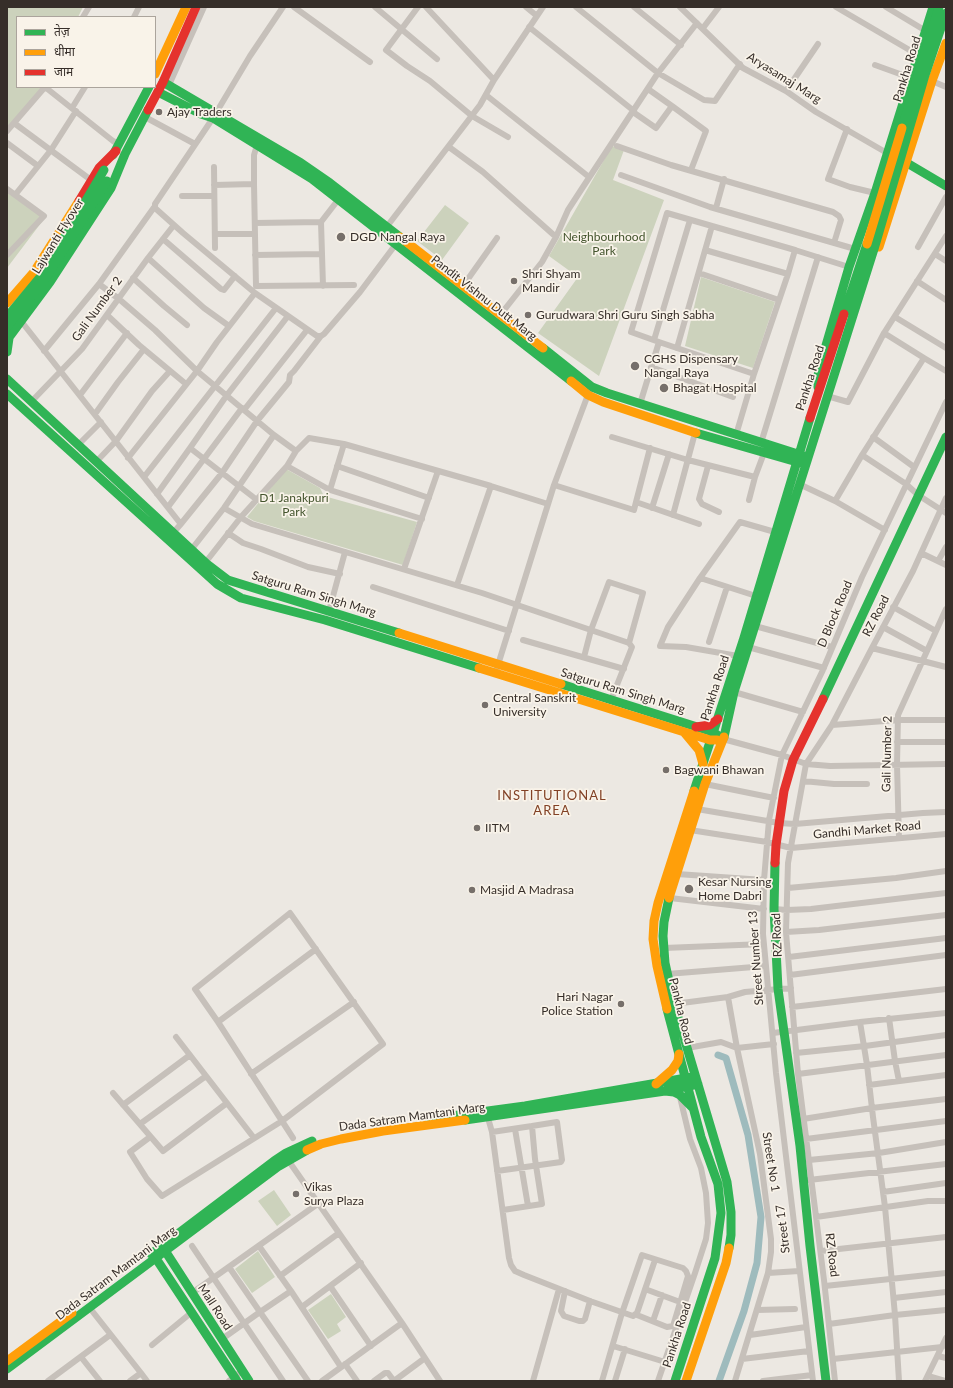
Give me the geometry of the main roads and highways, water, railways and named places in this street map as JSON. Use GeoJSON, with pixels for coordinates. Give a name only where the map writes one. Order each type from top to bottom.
{"type":"FeatureCollection","features":[{"type":"Feature","properties":{"kind":"waterway"},"geometry":{"type":"LineString","coordinates":[[718,1055],[726,1058],[748,1135],[761,1217],[757,1263],[744,1311],[719,1381]]}},
{"type":"Feature","properties":{"kind":"place","name":"Ajay Traders"},"geometry":{"type":"Point","coordinates":[159,112]}},
{"type":"Feature","properties":{"kind":"place","name":"DGD Nangal Raya"},"geometry":{"type":"Point","coordinates":[341,237]}},
{"type":"Feature","properties":{"kind":"place","name":"Shri Shyam Mandir"},"geometry":{"type":"Point","coordinates":[514,281]}},
{"type":"Feature","properties":{"kind":"place","name":"Gurudwara Shri Guru Singh Sabha"},"geometry":{"type":"Point","coordinates":[528,315]}},
{"type":"Feature","properties":{"kind":"place","name":"CGHS Dispensary Nangal Raya"},"geometry":{"type":"Point","coordinates":[635,366]}},
{"type":"Feature","properties":{"kind":"place","name":"Bhagat Hospital"},"geometry":{"type":"Point","coordinates":[664,388]}},
{"type":"Feature","properties":{"kind":"place","name":"Central Sanskrit University"},"geometry":{"type":"Point","coordinates":[485,705]}},
{"type":"Feature","properties":{"kind":"place","name":"Bagwani Bhawan"},"geometry":{"type":"Point","coordinates":[666,770]}},
{"type":"Feature","properties":{"kind":"place","name":"IITM"},"geometry":{"type":"Point","coordinates":[477,828]}},
{"type":"Feature","properties":{"kind":"place","name":"Kesar Nursing Home Dabri"},"geometry":{"type":"Point","coordinates":[689,889]}},
{"type":"Feature","properties":{"kind":"place","name":"Masjid A Madrasa"},"geometry":{"type":"Point","coordinates":[472,890]}},
{"type":"Feature","properties":{"kind":"place","name":"Hari Nagar Police Station"},"geometry":{"type":"Point","coordinates":[621,1004]}},
{"type":"Feature","properties":{"kind":"place","name":"Vikas Surya Plaza"},"geometry":{"type":"Point","coordinates":[296,1194]}},
{"type":"Feature","properties":{"kind":"district","name":"INSTITUTIONAL AREA"},"geometry":{"type":"Point","coordinates":[552,804]}},
{"type":"Feature","properties":{"kind":"park label","name":"Neighbourhood Park"},"geometry":{"type":"Point","coordinates":[604,244]}},
{"type":"Feature","properties":{"kind":"park label","name":"D1 Janakpuri Park"},"geometry":{"type":"Point","coordinates":[294,505]}}]}
